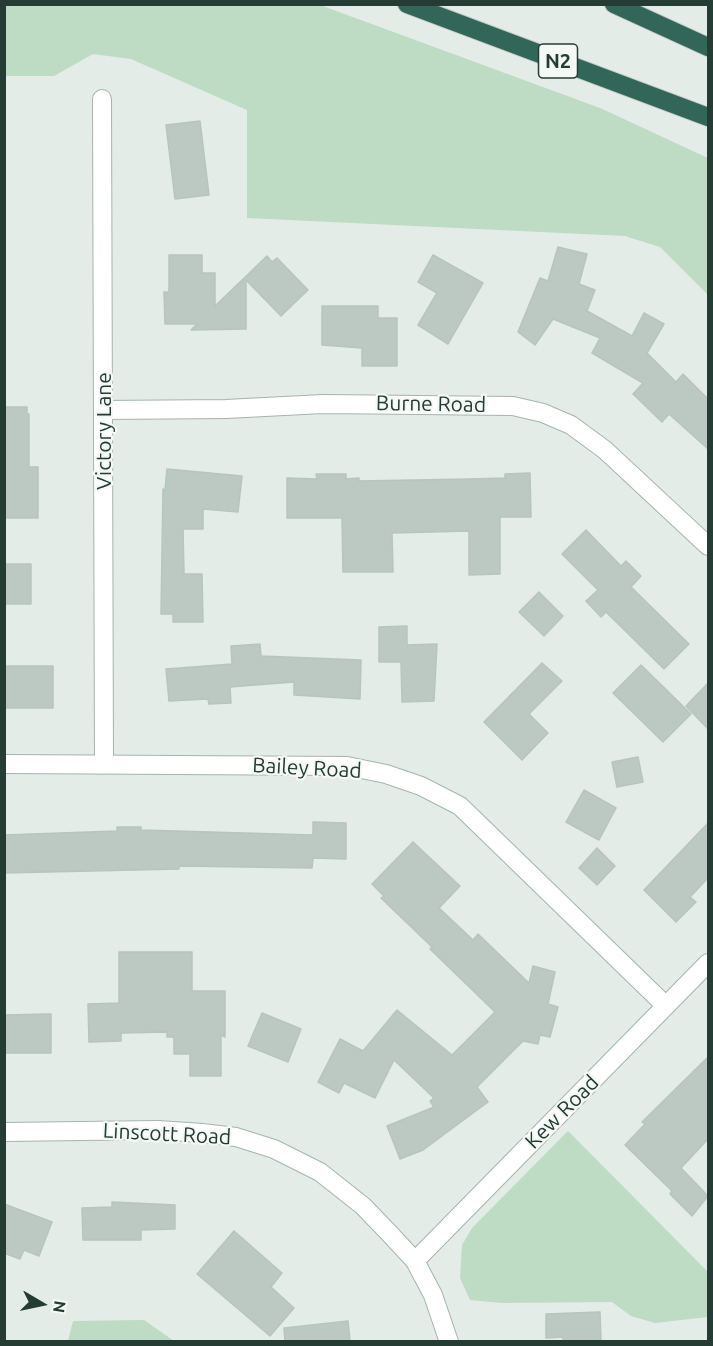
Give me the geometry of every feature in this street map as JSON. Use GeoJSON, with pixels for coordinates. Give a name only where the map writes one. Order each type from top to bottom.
{"type":"FeatureCollection","features":[{"type":"Feature","properties":{"kind":"highway","name":"N2"},"geometry":{"type":"LineString","coordinates":[[407,4],[708,117]]}},
{"type":"Feature","properties":{"kind":"highway"},"geometry":{"type":"LineString","coordinates":[[614,4],[708,47]]}},
{"type":"Feature","properties":{"kind":"street","name":"Victory Lane"},"geometry":{"type":"LineString","coordinates":[[102,99],[104,763]]}},
{"type":"Feature","properties":{"kind":"street","name":"Burne Road"},"geometry":{"type":"LineString","coordinates":[[104,410],[226,410],[345,404],[513,406],[543,413],[571,425],[605,450],[708,546]]}},
{"type":"Feature","properties":{"kind":"street","name":"Bailey Road"},"geometry":{"type":"LineString","coordinates":[[4,764],[347,766],[386,774],[421,786],[460,806],[666,1006]]}},
{"type":"Feature","properties":{"kind":"street","name":"Kew Road"},"geometry":{"type":"LineString","coordinates":[[415,1261],[708,963]]}},
{"type":"Feature","properties":{"kind":"street","name":"Linscott Road"},"geometry":{"type":"LineString","coordinates":[[4,1132],[158,1130],[237,1137],[274,1149],[320,1172],[363,1206],[415,1261],[433,1295],[449,1341]]}},
{"type":"Feature","properties":{"kind":"green space"},"geometry":{"type":"Polygon","coordinates":[[[4,5],[320,5],[600,108],[708,158],[708,295],[660,247],[625,236],[247,218],[247,110],[131,59],[93,54],[54,76],[5,76],[4,5]]]}},
{"type":"Feature","properties":{"kind":"green space"},"geometry":{"type":"Polygon","coordinates":[[[568,1131],[708,1272],[708,1317],[655,1323],[631,1316],[612,1302],[502,1303],[470,1300],[460,1278],[462,1245],[472,1228],[568,1131]]]}},
{"type":"Feature","properties":{"kind":"green space"},"geometry":{"type":"Polygon","coordinates":[[[144,1320],[174,1341],[68,1341],[73,1321],[144,1320]]]}},
{"type":"Feature","properties":{"kind":"building"},"geometry":{"type":"Polygon","coordinates":[[[200,121],[209,195],[175,199],[166,125],[200,121]]]}},
{"type":"Feature","properties":{"kind":"building"},"geometry":{"type":"Polygon","coordinates":[[[558,247],[587,254],[579,284],[595,290],[587,311],[632,336],[644,313],[664,324],[647,353],[676,382],[683,374],[708,399],[708,449],[669,414],[662,422],[633,394],[643,383],[592,353],[600,338],[553,319],[535,345],[518,332],[540,278],[548,281],[558,247]]]}},
{"type":"Feature","properties":{"kind":"building"},"geometry":{"type":"Polygon","coordinates":[[[169,255],[202,255],[202,273],[215,273],[215,306],[267,256],[272,262],[277,258],[308,290],[281,316],[246,280],[246,329],[191,330],[197,324],[165,324],[164,292],[169,292],[169,255]]]}},
{"type":"Feature","properties":{"kind":"building"},"geometry":{"type":"Polygon","coordinates":[[[433,255],[483,283],[448,344],[418,325],[437,293],[418,282],[433,255]]]}},
{"type":"Feature","properties":{"kind":"building"},"geometry":{"type":"Polygon","coordinates":[[[322,306],[378,306],[378,318],[397,318],[397,366],[362,366],[362,348],[322,345],[322,306]]]}},
{"type":"Feature","properties":{"kind":"building"},"geometry":{"type":"Polygon","coordinates":[[[4,407],[27,407],[29,467],[38,467],[38,518],[4,518],[4,407]]]}},
{"type":"Feature","properties":{"kind":"building"},"geometry":{"type":"Polygon","coordinates":[[[167,469],[242,476],[238,512],[203,509],[203,529],[183,529],[184,574],[202,574],[203,622],[173,622],[173,614],[161,614],[163,489],[165,490],[167,469]]]}},
{"type":"Feature","properties":{"kind":"building"},"geometry":{"type":"Polygon","coordinates":[[[530,473],[531,517],[500,517],[500,574],[469,575],[469,531],[392,533],[393,572],[343,572],[342,518],[287,518],[287,478],[317,479],[316,474],[346,474],[346,479],[359,478],[359,481],[470,479],[505,478],[505,474],[530,473]]]}},
{"type":"Feature","properties":{"kind":"building"},"geometry":{"type":"Polygon","coordinates":[[[586,530],[621,566],[626,561],[641,576],[631,587],[689,644],[664,669],[606,612],[601,617],[586,601],[598,590],[562,554],[586,530]]]}},
{"type":"Feature","properties":{"kind":"building"},"geometry":{"type":"Polygon","coordinates":[[[4,564],[31,564],[31,604],[4,604],[4,564]]]}},
{"type":"Feature","properties":{"kind":"building"},"geometry":{"type":"Polygon","coordinates":[[[539,592],[563,616],[544,636],[519,612],[539,592]]]}},
{"type":"Feature","properties":{"kind":"building"},"geometry":{"type":"Polygon","coordinates":[[[407,626],[407,645],[437,644],[434,701],[402,702],[401,662],[379,662],[379,627],[407,626]]]}},
{"type":"Feature","properties":{"kind":"building"},"geometry":{"type":"Polygon","coordinates":[[[260,644],[261,656],[361,660],[360,699],[294,695],[294,682],[230,687],[231,703],[209,704],[208,699],[169,701],[166,669],[232,664],[231,646],[260,644]]]}},
{"type":"Feature","properties":{"kind":"building"},"geometry":{"type":"Polygon","coordinates":[[[542,663],[562,681],[529,714],[548,733],[522,760],[484,722],[542,663]]]}},
{"type":"Feature","properties":{"kind":"building"},"geometry":{"type":"Polygon","coordinates":[[[641,665],[691,714],[663,742],[613,693],[641,665]]]}},
{"type":"Feature","properties":{"kind":"building"},"geometry":{"type":"Polygon","coordinates":[[[4,666],[53,666],[53,708],[4,708],[4,666]]]}},
{"type":"Feature","properties":{"kind":"building"},"geometry":{"type":"Polygon","coordinates":[[[708,683],[708,729],[686,706],[708,683]]]}},
{"type":"Feature","properties":{"kind":"building"},"geometry":{"type":"Polygon","coordinates":[[[638,757],[643,782],[617,787],[612,762],[638,757]]]}},
{"type":"Feature","properties":{"kind":"building"},"geometry":{"type":"Polygon","coordinates":[[[584,790],[616,808],[599,840],[566,822],[584,790]]]}},
{"type":"Feature","properties":{"kind":"building"},"geometry":{"type":"Polygon","coordinates":[[[313,822],[346,823],[346,859],[313,858],[312,868],[179,866],[179,869],[4,873],[4,835],[117,831],[117,827],[141,827],[141,830],[313,835],[313,822]]]}},
{"type":"Feature","properties":{"kind":"building"},"geometry":{"type":"Polygon","coordinates":[[[708,823],[708,878],[690,897],[696,902],[676,922],[644,890],[708,823]]]}},
{"type":"Feature","properties":{"kind":"building"},"geometry":{"type":"Polygon","coordinates":[[[413,842],[460,886],[439,908],[473,940],[478,934],[529,983],[533,966],[555,972],[548,1004],[558,1007],[550,1037],[540,1035],[538,1044],[523,1041],[477,1087],[488,1102],[423,1150],[400,1159],[387,1126],[434,1107],[430,1101],[434,1098],[394,1060],[375,1098],[344,1083],[339,1093],[318,1082],[340,1039],[363,1051],[397,1010],[452,1055],[495,1012],[430,949],[432,947],[381,898],[384,896],[372,884],[413,842]]]}},
{"type":"Feature","properties":{"kind":"building"},"geometry":{"type":"Polygon","coordinates":[[[597,848],[615,866],[597,885],[579,868],[597,848]]]}},
{"type":"Feature","properties":{"kind":"building"},"geometry":{"type":"Polygon","coordinates":[[[119,952],[192,952],[192,991],[225,991],[225,1037],[221,1035],[221,1076],[190,1076],[190,1054],[174,1054],[174,1037],[167,1037],[167,1032],[121,1033],[121,1041],[89,1042],[88,1004],[119,1003],[119,952]]]}},
{"type":"Feature","properties":{"kind":"building"},"geometry":{"type":"Polygon","coordinates":[[[262,1013],[301,1029],[288,1062],[248,1046],[262,1013]]]}},
{"type":"Feature","properties":{"kind":"building"},"geometry":{"type":"Polygon","coordinates":[[[51,1014],[51,1053],[4,1053],[4,1015],[51,1014]]]}},
{"type":"Feature","properties":{"kind":"building"},"geometry":{"type":"Polygon","coordinates":[[[708,1057],[708,1139],[681,1168],[708,1196],[692,1216],[670,1194],[672,1191],[625,1145],[645,1124],[642,1122],[708,1057]]]}},
{"type":"Feature","properties":{"kind":"building"},"geometry":{"type":"Polygon","coordinates":[[[112,1202],[175,1205],[175,1229],[141,1230],[141,1240],[83,1240],[82,1208],[112,1207],[112,1202]]]}},
{"type":"Feature","properties":{"kind":"building"},"geometry":{"type":"Polygon","coordinates":[[[4,1204],[52,1222],[39,1256],[24,1250],[20,1259],[4,1253],[4,1204]]]}},
{"type":"Feature","properties":{"kind":"building"},"geometry":{"type":"Polygon","coordinates":[[[234,1231],[282,1273],[271,1287],[294,1308],[270,1336],[197,1274],[234,1231]]]}},
{"type":"Feature","properties":{"kind":"building"},"geometry":{"type":"Polygon","coordinates":[[[600,1312],[601,1341],[563,1341],[563,1337],[546,1338],[546,1314],[600,1312]]]}},
{"type":"Feature","properties":{"kind":"building"},"geometry":{"type":"Polygon","coordinates":[[[348,1321],[350,1341],[285,1341],[284,1328],[348,1321]]]}}]}
